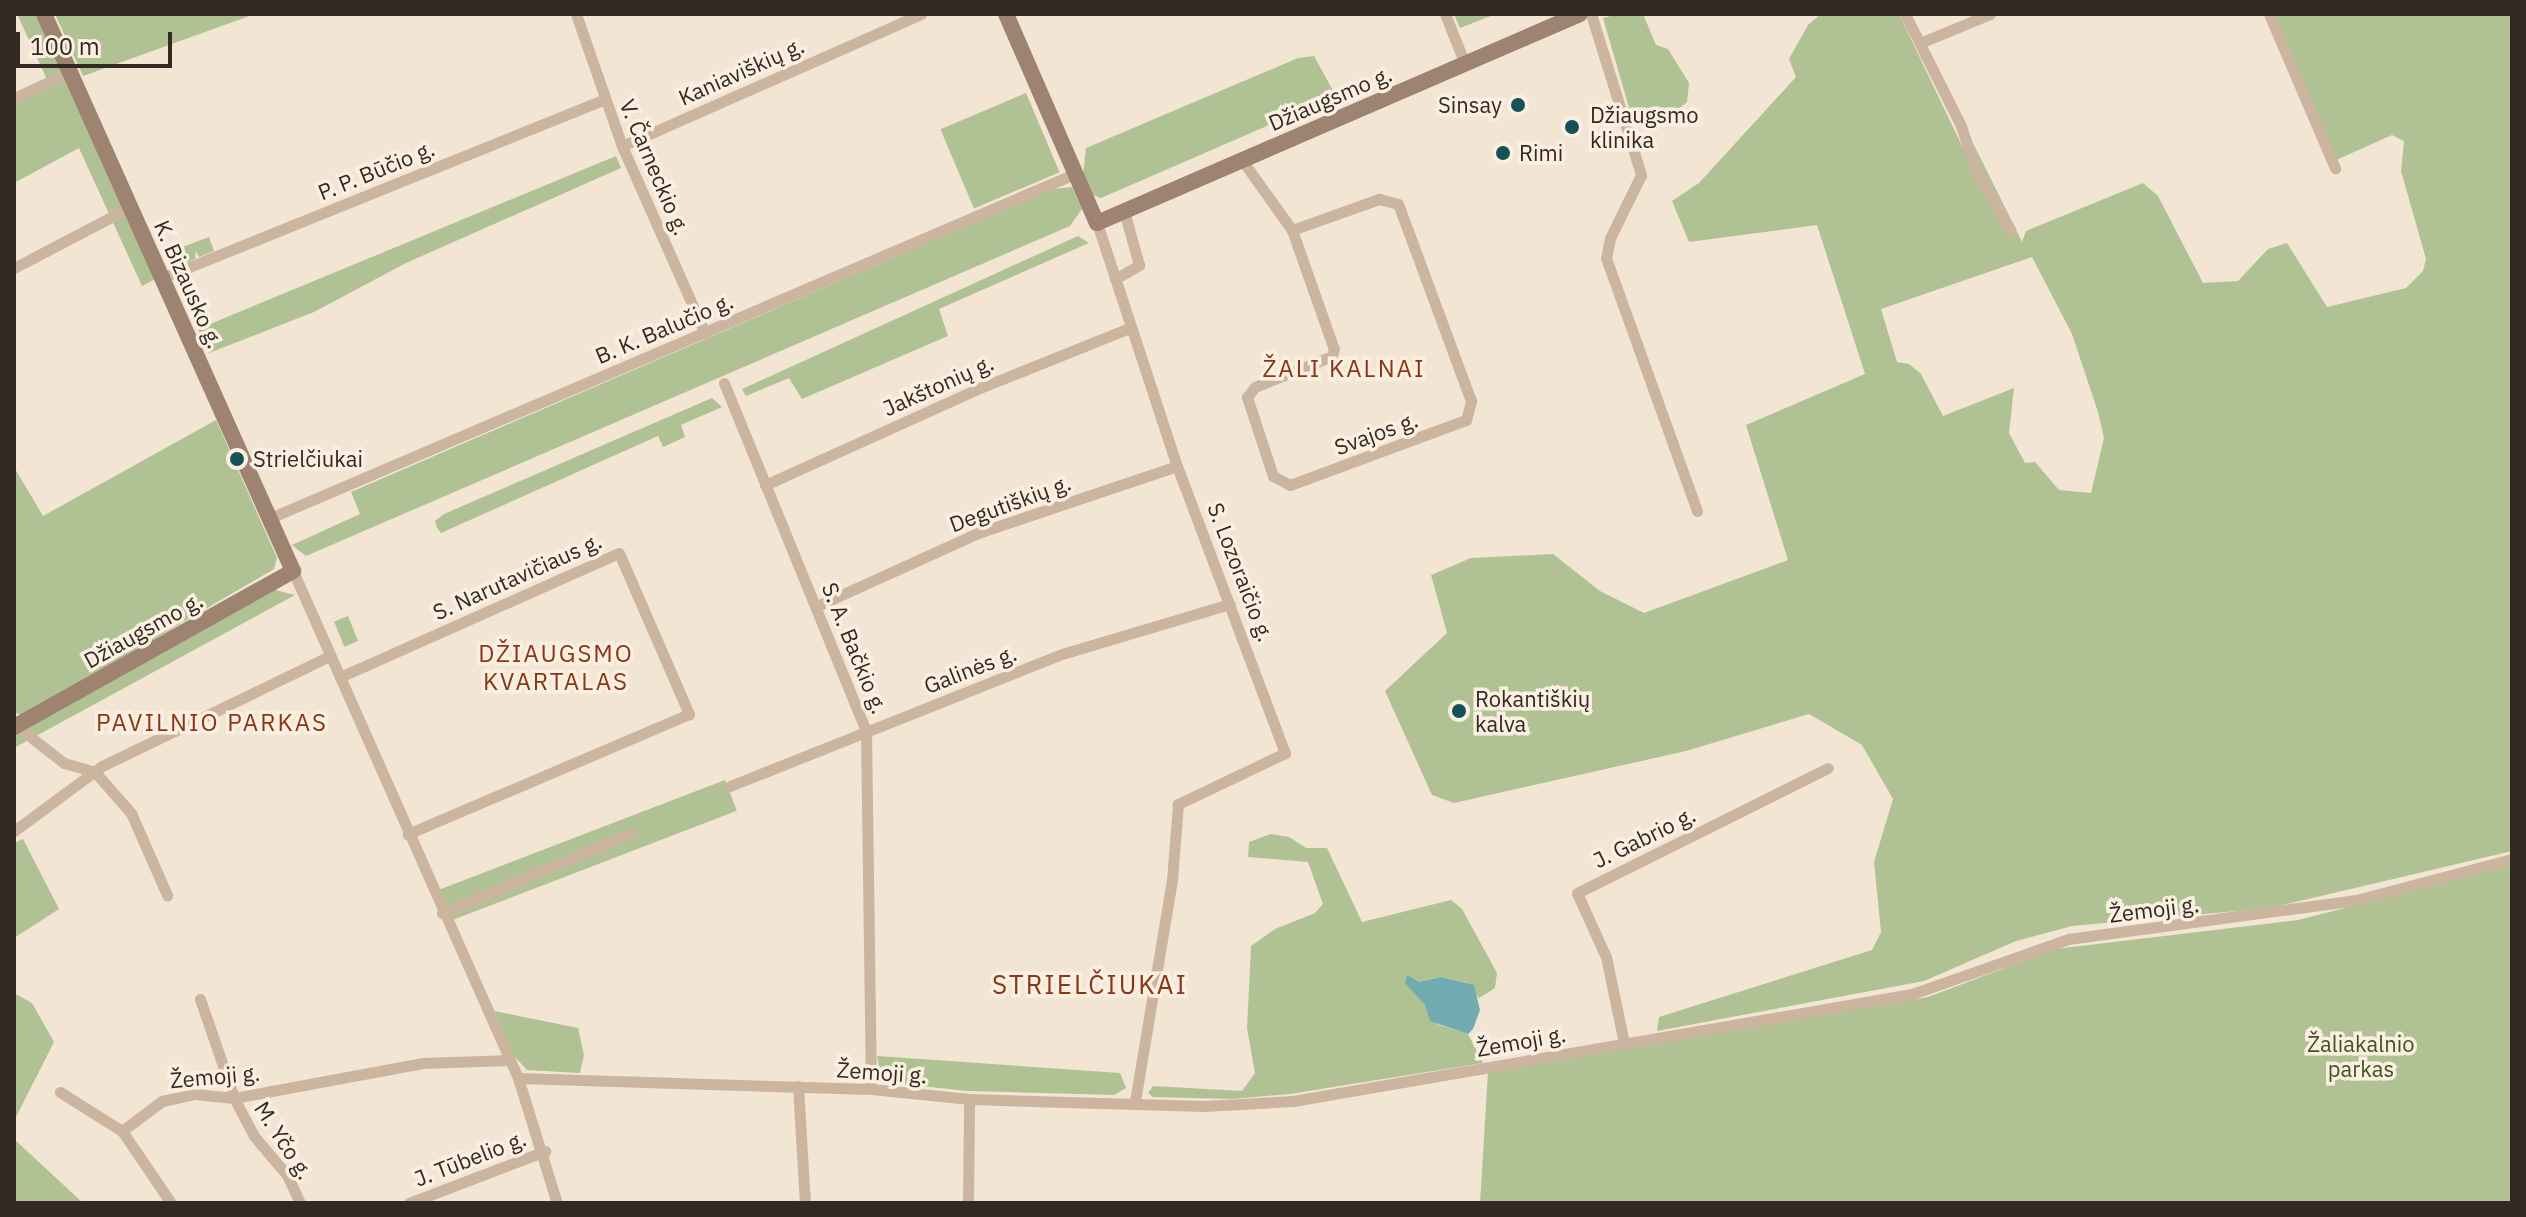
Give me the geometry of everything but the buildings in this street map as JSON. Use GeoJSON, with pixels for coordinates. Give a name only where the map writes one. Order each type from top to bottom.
{"type":"FeatureCollection","features":[{"type":"Feature","properties":{"kind":"street","name":"K. Bizausko g."},"geometry":{"type":"LineString","coordinates":[[44,14],[293,571]]}},
{"type":"Feature","properties":{"kind":"street","name":"V. Čarneckio g."},"geometry":{"type":"LineString","coordinates":[[576,14],[622,146],[705,333]]}},
{"type":"Feature","properties":{"kind":"street","name":"Kaniaviškių g."},"geometry":{"type":"LineString","coordinates":[[622,146],[921,14]]}},
{"type":"Feature","properties":{"kind":"street","name":"S. Lozoraičio g."},"geometry":{"type":"LineString","coordinates":[[1006,14],[1097,223],[1129,328],[1177,466],[1285,753],[1197,790],[1178,804],[1172,880],[1135,1102]]}},
{"type":"Feature","properties":{"kind":"street"},"geometry":{"type":"LineString","coordinates":[[1445,14],[1465,64]]}},
{"type":"Feature","properties":{"kind":"street","name":"Džiaugsmo g."},"geometry":{"type":"LineString","coordinates":[[1097,223],[1580,14]]}},
{"type":"Feature","properties":{"kind":"street"},"geometry":{"type":"LineString","coordinates":[[1591,14],[1641,175],[1610,238],[1609,271],[1697,511]]}},
{"type":"Feature","properties":{"kind":"street"},"geometry":{"type":"LineString","coordinates":[[1905,14],[1961,126],[1976,171],[2011,231]]}},
{"type":"Feature","properties":{"kind":"street"},"geometry":{"type":"LineString","coordinates":[[1920,43],[1990,14]]}},
{"type":"Feature","properties":{"kind":"street"},"geometry":{"type":"LineString","coordinates":[[2269,14],[2335,168]]}},
{"type":"Feature","properties":{"kind":"street"},"geometry":{"type":"LineString","coordinates":[[14,98],[70,72]]}},
{"type":"Feature","properties":{"kind":"street","name":"P. P. Būčio g."},"geometry":{"type":"LineString","coordinates":[[162,278],[604,99]]}},
{"type":"Feature","properties":{"kind":"street","name":"Svajos g."},"geometry":{"type":"LineString","coordinates":[[1242,160],[1292,230],[1334,349],[1325,360],[1255,387],[1247,397],[1273,476],[1290,485],[1466,420],[1471,401],[1398,204],[1379,199],[1292,230]]}},
{"type":"Feature","properties":{"kind":"street","name":"B. K. Balučio g."},"geometry":{"type":"LineString","coordinates":[[270,518],[1074,174]]}},
{"type":"Feature","properties":{"kind":"street"},"geometry":{"type":"LineString","coordinates":[[14,268],[130,207]]}},
{"type":"Feature","properties":{"kind":"street"},"geometry":{"type":"LineString","coordinates":[[1115,279],[1139,265],[1124,211]]}},
{"type":"Feature","properties":{"kind":"street","name":"Jakštonių g."},"geometry":{"type":"LineString","coordinates":[[765,485],[975,390],[1129,328]]}},
{"type":"Feature","properties":{"kind":"street","name":"S. A. Bačkio g."},"geometry":{"type":"LineString","coordinates":[[724,383],[866,731],[871,1089]]}},
{"type":"Feature","properties":{"kind":"street","name":"Degutiškių g."},"geometry":{"type":"LineString","coordinates":[[817,606],[978,533],[1177,466]]}},
{"type":"Feature","properties":{"kind":"street","name":"S. Narutavičiaus g."},"geometry":{"type":"LineString","coordinates":[[340,677],[619,553],[683,699],[689,714],[407,834]]}},
{"type":"Feature","properties":{"kind":"street"},"geometry":{"type":"LineString","coordinates":[[293,571],[442,913],[518,1078],[545,1151],[557,1203]]}},
{"type":"Feature","properties":{"kind":"street","name":"Džiaugsmo g."},"geometry":{"type":"LineString","coordinates":[[15,726],[293,571]]}},
{"type":"Feature","properties":{"kind":"street","name":"Galinės g."},"geometry":{"type":"LineString","coordinates":[[730,786],[1062,654],[1230,604]]}},
{"type":"Feature","properties":{"kind":"street"},"geometry":{"type":"LineString","coordinates":[[14,831],[95,772],[330,656]]}},
{"type":"Feature","properties":{"kind":"street"},"geometry":{"type":"LineString","coordinates":[[15,726],[64,763],[95,772],[131,813],[167,895]]}},
{"type":"Feature","properties":{"kind":"street","name":"J. Gabrio g."},"geometry":{"type":"LineString","coordinates":[[1624,1043],[1606,957],[1577,893],[1828,768]]}},
{"type":"Feature","properties":{"kind":"street"},"geometry":{"type":"LineString","coordinates":[[442,913],[631,833]]}},
{"type":"Feature","properties":{"kind":"street","name":"Žemoji g."},"geometry":{"type":"LineString","coordinates":[[518,1078],[871,1089],[969,1099],[1293,1101],[1912,994],[2068,939],[2356,900],[2512,859]]}},
{"type":"Feature","properties":{"kind":"street","name":"M. Yčo g."},"geometry":{"type":"LineString","coordinates":[[200,999],[234,1098],[254,1136],[287,1175],[300,1203]]}},
{"type":"Feature","properties":{"kind":"street","name":"Žemoji g."},"geometry":{"type":"LineString","coordinates":[[122,1131],[162,1101],[195,1094],[234,1098],[423,1063],[510,1060]]}},
{"type":"Feature","properties":{"kind":"street"},"geometry":{"type":"LineString","coordinates":[[798,1086],[805,1203]]}},
{"type":"Feature","properties":{"kind":"street"},"geometry":{"type":"LineString","coordinates":[[60,1092],[122,1131],[171,1203]]}},
{"type":"Feature","properties":{"kind":"street"},"geometry":{"type":"LineString","coordinates":[[968,1203],[969,1099]]}},
{"type":"Feature","properties":{"kind":"street","name":"J. Tūbelio g."},"geometry":{"type":"LineString","coordinates":[[409,1203],[545,1151]]}},
{"type":"Feature","properties":{"kind":"green space"},"geometry":{"type":"Polygon","coordinates":[[[17,14],[39,14],[157,278],[142,286],[79,148],[14,183],[14,94],[50,86],[17,14]]]}},
{"type":"Feature","properties":{"kind":"green space"},"geometry":{"type":"Polygon","coordinates":[[[55,14],[255,14],[83,76],[55,14]]]}},
{"type":"Feature","properties":{"kind":"green space"},"geometry":{"type":"Polygon","coordinates":[[[1454,14],[1496,14],[1460,28],[1454,14]]]}},
{"type":"Feature","properties":{"kind":"green space"},"geometry":{"type":"Polygon","coordinates":[[[1618,14],[1643,14],[1656,45],[1668,49],[1689,83],[1687,102],[1676,111],[1634,125],[1603,18],[1618,14]]]}},
{"type":"Feature","properties":{"kind":"green space"},"geometry":{"type":"Polygon","coordinates":[[[1821,14],[1899,14],[1963,148],[1974,145],[2022,242],[2026,231],[2143,183],[2158,196],[2203,283],[2238,281],[2268,249],[2287,243],[2327,307],[2406,288],[2423,271],[2426,259],[2401,171],[2404,141],[2392,135],[2334,161],[2274,14],[2512,14],[2512,851],[2270,908],[2072,926],[2016,941],[1924,981],[1657,1031],[1659,1017],[1872,950],[1881,932],[1874,862],[1893,799],[1862,745],[1809,714],[1686,751],[1454,803],[1432,795],[1385,691],[1447,633],[1431,575],[1471,558],[1553,554],[1600,591],[1644,613],[1788,560],[1746,425],[1865,374],[1817,225],[1689,242],[1672,201],[1699,183],[1796,77],[1789,59],[1808,25],[1821,14]],[[2032,257],[1881,309],[1897,362],[1909,364],[1921,374],[1943,416],[2014,388],[2009,433],[2025,463],[2035,462],[2059,490],[2091,493],[2104,438],[2072,334],[2032,257]]]}},
{"type":"Feature","properties":{"kind":"green space"},"geometry":{"type":"Polygon","coordinates":[[[1314,56],[1336,96],[1101,198],[1090,194],[1083,176],[1086,148],[1298,58],[1314,56]]]}},
{"type":"Feature","properties":{"kind":"green space"},"geometry":{"type":"Polygon","coordinates":[[[1026,93],[1060,172],[974,209],[940,129],[1026,93]]]}},
{"type":"Feature","properties":{"kind":"green space"},"geometry":{"type":"Polygon","coordinates":[[[616,156],[621,168],[406,263],[314,312],[209,353],[198,329],[616,156]]]}},
{"type":"Feature","properties":{"kind":"green space"},"geometry":{"type":"Polygon","coordinates":[[[1072,187],[1082,209],[1070,226],[306,556],[292,545],[360,514],[351,492],[1053,189],[1072,187]]]}},
{"type":"Feature","properties":{"kind":"green space"},"geometry":{"type":"Polygon","coordinates":[[[1078,236],[1089,243],[939,309],[948,336],[802,399],[789,378],[746,396],[742,389],[1078,236]]]}},
{"type":"Feature","properties":{"kind":"green space"},"geometry":{"type":"Polygon","coordinates":[[[209,237],[214,251],[199,257],[196,251],[195,259],[183,264],[177,249],[209,237]]]}},
{"type":"Feature","properties":{"kind":"green space"},"geometry":{"type":"Polygon","coordinates":[[[712,398],[722,407],[681,425],[685,437],[663,447],[658,436],[441,533],[437,528],[435,521],[444,514],[712,398]]]}},
{"type":"Feature","properties":{"kind":"green space"},"geometry":{"type":"Polygon","coordinates":[[[216,420],[277,558],[274,569],[24,715],[14,713],[14,467],[43,516],[216,420]]]}},
{"type":"Feature","properties":{"kind":"green space"},"geometry":{"type":"Polygon","coordinates":[[[271,589],[295,595],[14,748],[14,735],[271,589]]]}},
{"type":"Feature","properties":{"kind":"green space"},"geometry":{"type":"Polygon","coordinates":[[[348,616],[358,641],[344,647],[334,622],[348,616]]]}},
{"type":"Feature","properties":{"kind":"green space"},"geometry":{"type":"Polygon","coordinates":[[[725,780],[737,811],[450,921],[438,890],[725,780]]]}},
{"type":"Feature","properties":{"kind":"green space"},"geometry":{"type":"Polygon","coordinates":[[[1271,834],[1289,837],[1306,848],[1327,848],[1362,922],[1451,900],[1462,909],[1497,973],[1495,988],[1479,998],[1467,983],[1441,977],[1419,982],[1437,1024],[1468,1034],[1483,1063],[1290,1094],[1232,1099],[1153,1097],[1148,1093],[1153,1086],[1242,1091],[1255,1073],[1247,1028],[1251,946],[1275,929],[1315,913],[1323,904],[1308,862],[1248,857],[1249,842],[1271,834]]]}},
{"type":"Feature","properties":{"kind":"green space"},"geometry":{"type":"Polygon","coordinates":[[[23,839],[59,909],[14,938],[14,843],[23,839]]]}},
{"type":"Feature","properties":{"kind":"green space","name":"Žaliakalnio parkas"},"geometry":{"type":"Polygon","coordinates":[[[2512,865],[2512,1203],[1480,1203],[1488,1072],[1928,997],[2055,949],[2298,920],[2512,865]]]}},
{"type":"Feature","properties":{"kind":"green space"},"geometry":{"type":"Polygon","coordinates":[[[14,993],[32,1003],[54,1042],[14,1121],[14,993]]]}},
{"type":"Feature","properties":{"kind":"green space"},"geometry":{"type":"Polygon","coordinates":[[[494,1011],[578,1028],[584,1055],[580,1073],[527,1070],[514,1056],[494,1011]]]}},
{"type":"Feature","properties":{"kind":"green space"},"geometry":{"type":"Polygon","coordinates":[[[877,1056],[1120,1073],[1126,1088],[1114,1095],[968,1091],[882,1082],[877,1056]]]}},
{"type":"Feature","properties":{"kind":"green space"},"geometry":{"type":"Polygon","coordinates":[[[14,1139],[83,1203],[14,1203],[14,1139]]]}},
{"type":"Feature","properties":{"kind":"water"},"geometry":{"type":"Polygon","coordinates":[[[1407,975],[1419,982],[1441,977],[1474,985],[1480,1010],[1473,1029],[1468,1034],[1430,1021],[1425,1005],[1405,983],[1407,975]]]}},
{"type":"Feature","properties":{"kind":"place","name":"Sinsay"},"geometry":{"type":"Point","coordinates":[1518,105]}},
{"type":"Feature","properties":{"kind":"place","name":"Džiaugsmo klinika"},"geometry":{"type":"Point","coordinates":[1572,127]}},
{"type":"Feature","properties":{"kind":"place","name":"Rimi"},"geometry":{"type":"Point","coordinates":[1503,153]}},
{"type":"Feature","properties":{"kind":"place","name":"Strielčiukai"},"geometry":{"type":"Point","coordinates":[237,459]}},
{"type":"Feature","properties":{"kind":"place","name":"Rokantiškių kalva"},"geometry":{"type":"Point","coordinates":[1459,711]}},
{"type":"Feature","properties":{"kind":"district","name":"ŽALI KALNAI"},"geometry":{"type":"Point","coordinates":[1344,369]}},
{"type":"Feature","properties":{"kind":"district","name":"DŽIAUGSMO KVARTALAS"},"geometry":{"type":"Point","coordinates":[556,668]}},
{"type":"Feature","properties":{"kind":"district","name":"PAVILNIO PARKAS"},"geometry":{"type":"Point","coordinates":[212,723]}},
{"type":"Feature","properties":{"kind":"district","name":"STRIELČIUKAI"},"geometry":{"type":"Point","coordinates":[1090,985]}}]}
